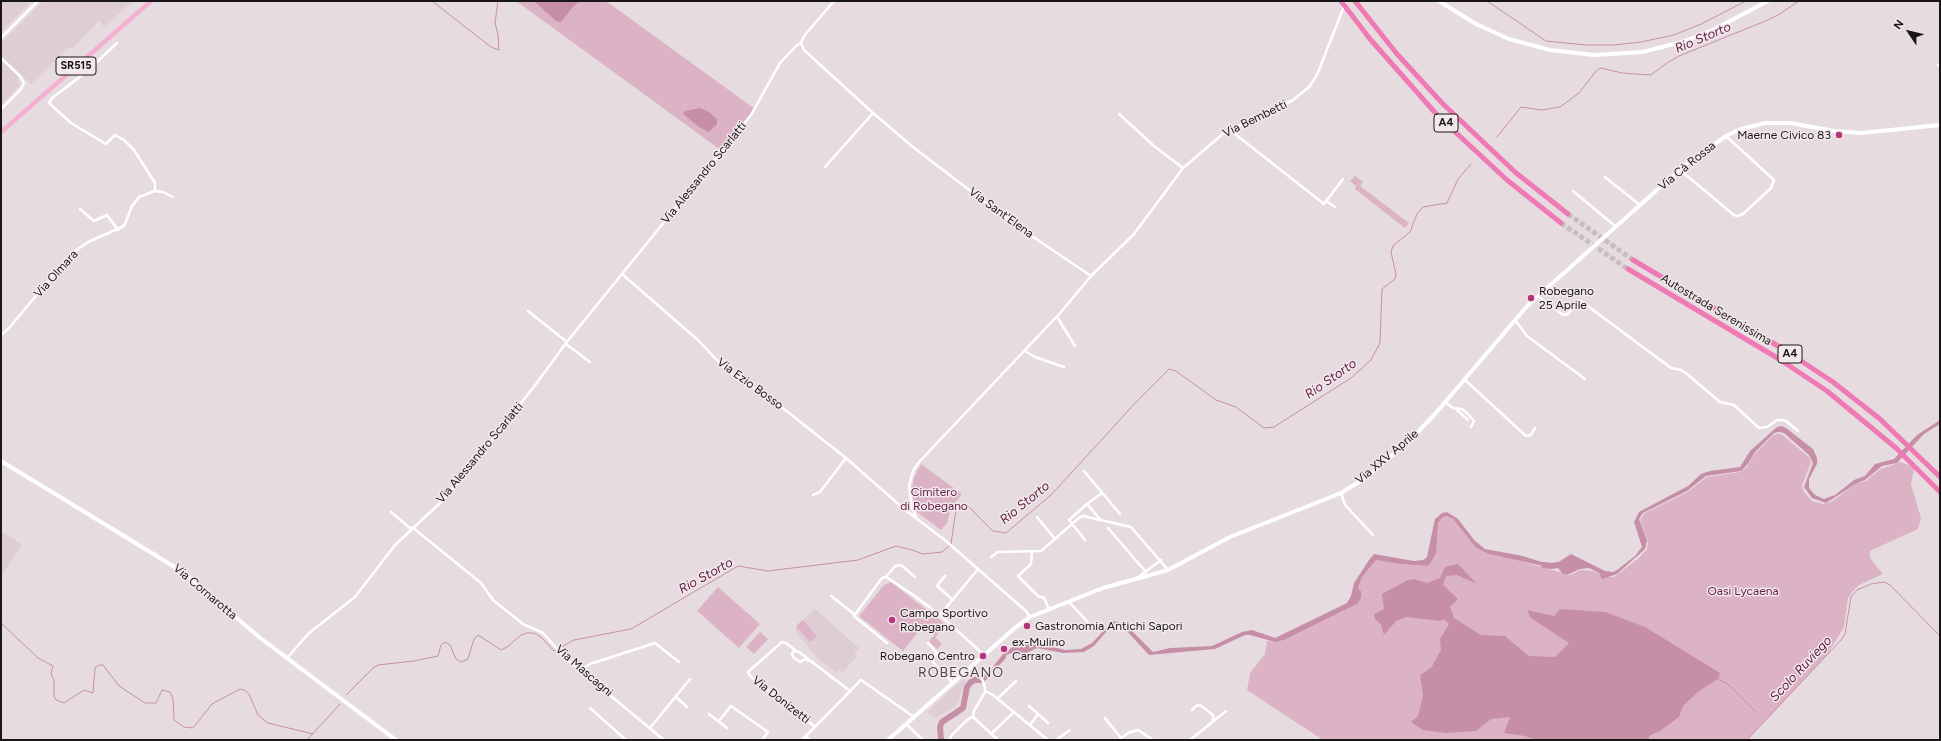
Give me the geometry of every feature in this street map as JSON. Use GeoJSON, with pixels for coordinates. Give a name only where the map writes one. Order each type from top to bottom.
{"type":"FeatureCollection","features":[{"type":"Feature","properties":{"kind":"highway","name":"A4"},"geometry":{"type":"LineString","coordinates":[[1341,1],[1389,61],[1438,116],[1507,180],[1561,222]]}},
{"type":"Feature","properties":{"kind":"highway","name":"A4"},"geometry":{"type":"LineString","coordinates":[[1355,1],[1397,54],[1442,103],[1490,150],[1568,214]]}},
{"type":"Feature","properties":{"kind":"highway","name":"Autostrada Serenissima"},"geometry":{"type":"LineString","coordinates":[[1633,260],[1809,365],[1862,404],[1903,440],[1940,477]]}},
{"type":"Feature","properties":{"kind":"highway","name":"Autostrada Serenissima"},"geometry":{"type":"LineString","coordinates":[[1628,269],[1803,374],[1850,409],[1896,448],[1940,492]]}},
{"type":"Feature","properties":{"kind":"main road","name":"SR515"},"geometry":{"type":"LineString","coordinates":[[1,132],[151,1]]}},
{"type":"Feature","properties":{"kind":"main road"},"geometry":{"type":"LineString","coordinates":[[1439,1],[1476,24],[1509,38],[1550,50],[1594,55],[1642,52],[1682,42],[1713,30],[1768,1]]}},
{"type":"Feature","properties":{"kind":"main road","name":"Via Cà Rossa"},"geometry":{"type":"LineString","coordinates":[[1507,328],[1514,319],[1538,296],[1615,226],[1702,152],[1726,136],[1741,129],[1765,123],[1790,123],[1834,131],[1861,133],[1940,125]]}},
{"type":"Feature","properties":{"kind":"main road","name":"Via XXV Aprile"},"geometry":{"type":"LineString","coordinates":[[888,740],[984,655],[1030,617],[1103,588],[1168,570],[1225,540],[1341,493],[1367,477],[1413,437],[1445,402],[1507,328]]}},
{"type":"Feature","properties":{"kind":"main road","name":"Via Cornarotta"},"geometry":{"type":"LineString","coordinates":[[1,461],[183,572],[259,637],[396,740]]}},
{"type":"Feature","properties":{"kind":"street"},"geometry":{"type":"LineString","coordinates":[[1,38],[38,1]]}},
{"type":"Feature","properties":{"kind":"street","name":"Via Alessandro Scarlatti"},"geometry":{"type":"LineString","coordinates":[[287,658],[309,633],[355,597],[395,545],[439,504],[457,484],[567,343],[751,115],[780,63],[796,45],[801,43],[809,30],[834,1]]}},
{"type":"Feature","properties":{"kind":"street","name":"Via Bembetti"},"geometry":{"type":"LineString","coordinates":[[1092,276],[1134,234],[1182,168],[1217,138],[1230,130],[1293,100],[1309,87],[1319,70],[1346,1]]}},
{"type":"Feature","properties":{"kind":"street"},"geometry":{"type":"LineString","coordinates":[[117,43],[85,73],[52,98],[50,103],[71,123],[106,144],[115,136],[124,140],[134,150],[155,183],[156,191]]}},
{"type":"Feature","properties":{"kind":"street","name":"Via Sant'Elena"},"geometry":{"type":"LineString","coordinates":[[801,43],[804,50],[913,147],[1011,222],[1092,276]]}},
{"type":"Feature","properties":{"kind":"street"},"geometry":{"type":"LineString","coordinates":[[1,58],[20,76],[24,83],[21,89],[1,109]]}},
{"type":"Feature","properties":{"kind":"street"},"geometry":{"type":"LineString","coordinates":[[826,167],[873,113]]}},
{"type":"Feature","properties":{"kind":"street"},"geometry":{"type":"LineString","coordinates":[[1119,114],[1154,146],[1182,168]]}},
{"type":"Feature","properties":{"kind":"street"},"geometry":{"type":"LineString","coordinates":[[1230,130],[1324,204],[1343,179]]}},
{"type":"Feature","properties":{"kind":"street"},"geometry":{"type":"LineString","coordinates":[[1680,170],[1734,215],[1737,216],[1743,214],[1770,188],[1774,180],[1726,136]]}},
{"type":"Feature","properties":{"kind":"street"},"geometry":{"type":"LineString","coordinates":[[1605,177],[1640,205]]}},
{"type":"Feature","properties":{"kind":"street"},"geometry":{"type":"LineString","coordinates":[[80,209],[94,221],[107,214],[118,230],[125,224],[132,206],[139,197],[156,191],[163,192],[173,197]]}},
{"type":"Feature","properties":{"kind":"street"},"geometry":{"type":"LineString","coordinates":[[1573,192],[1615,226]]}},
{"type":"Feature","properties":{"kind":"street"},"geometry":{"type":"LineString","coordinates":[[1326,201],[1335,207]]}},
{"type":"Feature","properties":{"kind":"street","name":"Via Olmara"},"geometry":{"type":"LineString","coordinates":[[1,335],[10,328],[71,254],[88,242],[118,230]]}},
{"type":"Feature","properties":{"kind":"street","name":"Via Ezio Bosso"},"geometry":{"type":"LineString","coordinates":[[622,274],[699,341],[726,370],[783,407],[978,569]]}},
{"type":"Feature","properties":{"kind":"street"},"geometry":{"type":"LineString","coordinates":[[916,517],[912,508],[910,486],[914,471],[919,462],[1057,317],[1092,276]]}},
{"type":"Feature","properties":{"kind":"street"},"geometry":{"type":"LineString","coordinates":[[1538,296],[1563,315],[1568,314],[1578,300],[1581,301],[1671,368],[1681,370],[1687,374],[1720,402],[1734,405],[1759,428],[1767,427],[1777,420],[1782,420],[1786,421],[1798,431]]}},
{"type":"Feature","properties":{"kind":"street"},"geometry":{"type":"LineString","coordinates":[[528,311],[590,362]]}},
{"type":"Feature","properties":{"kind":"street"},"geometry":{"type":"LineString","coordinates":[[1057,317],[1075,346]]}},
{"type":"Feature","properties":{"kind":"street"},"geometry":{"type":"LineString","coordinates":[[1514,319],[1527,336],[1585,379]]}},
{"type":"Feature","properties":{"kind":"street"},"geometry":{"type":"LineString","coordinates":[[1025,351],[1034,357],[1064,367]]}},
{"type":"Feature","properties":{"kind":"street"},"geometry":{"type":"LineString","coordinates":[[1464,379],[1526,436],[1531,435],[1535,428]]}},
{"type":"Feature","properties":{"kind":"street"},"geometry":{"type":"LineString","coordinates":[[1445,402],[1456,409],[1468,420]]}},
{"type":"Feature","properties":{"kind":"street"},"geometry":{"type":"LineString","coordinates":[[1456,409],[1462,409],[1471,417],[1474,421],[1471,427]]}},
{"type":"Feature","properties":{"kind":"street"},"geometry":{"type":"LineString","coordinates":[[814,495],[820,492],[846,458]]}},
{"type":"Feature","properties":{"kind":"street"},"geometry":{"type":"LineString","coordinates":[[1084,471],[1120,514]]}},
{"type":"Feature","properties":{"kind":"street"},"geometry":{"type":"LineString","coordinates":[[1085,540],[1069,520],[1102,493]]}},
{"type":"Feature","properties":{"kind":"street"},"geometry":{"type":"LineString","coordinates":[[1341,493],[1345,505],[1373,535]]}},
{"type":"Feature","properties":{"kind":"street"},"geometry":{"type":"LineString","coordinates":[[1087,504],[1101,520]]}},
{"type":"Feature","properties":{"kind":"street","name":"Via Mascagni"},"geometry":{"type":"LineString","coordinates":[[391,512],[481,583],[493,600],[523,624],[543,633],[558,650],[580,670],[664,740]]}},
{"type":"Feature","properties":{"kind":"street"},"geometry":{"type":"LineString","coordinates":[[992,557],[998,552],[1032,550],[1041,551],[1071,524],[1084,516],[1131,527],[1161,560],[1168,570]]}},
{"type":"Feature","properties":{"kind":"street"},"geometry":{"type":"LineString","coordinates":[[1037,517],[1055,539]]}},
{"type":"Feature","properties":{"kind":"street"},"geometry":{"type":"LineString","coordinates":[[1108,528],[1146,572]]}},
{"type":"Feature","properties":{"kind":"street"},"geometry":{"type":"LineString","coordinates":[[1032,550],[1031,564],[1018,576],[1038,596],[1044,598],[1049,609]]}},
{"type":"Feature","properties":{"kind":"street"},"geometry":{"type":"LineString","coordinates":[[1134,580],[1161,560]]}},
{"type":"Feature","properties":{"kind":"street"},"geometry":{"type":"LineString","coordinates":[[854,614],[882,578],[886,578],[895,566],[901,565],[915,577]]}},
{"type":"Feature","properties":{"kind":"street"},"geometry":{"type":"LineString","coordinates":[[940,615],[978,569],[1026,611],[1030,617]]}},
{"type":"Feature","properties":{"kind":"street"},"geometry":{"type":"LineString","coordinates":[[945,576],[937,586],[953,600]]}},
{"type":"Feature","properties":{"kind":"street"},"geometry":{"type":"LineString","coordinates":[[886,578],[912,594],[940,615],[984,655]]}},
{"type":"Feature","properties":{"kind":"street"},"geometry":{"type":"LineString","coordinates":[[831,596],[854,614],[886,643]]}},
{"type":"Feature","properties":{"kind":"street"},"geometry":{"type":"LineString","coordinates":[[1069,601],[1095,630]]}},
{"type":"Feature","properties":{"kind":"street","name":"Via Donizetti"},"geometry":{"type":"LineString","coordinates":[[796,651],[786,643],[782,642],[749,670],[748,674],[814,726]]}},
{"type":"Feature","properties":{"kind":"street"},"geometry":{"type":"LineString","coordinates":[[928,642],[938,653],[931,660],[953,683]]}},
{"type":"Feature","properties":{"kind":"street"},"geometry":{"type":"LineString","coordinates":[[580,670],[590,664],[654,643],[678,662]]}},
{"type":"Feature","properties":{"kind":"street"},"geometry":{"type":"LineString","coordinates":[[808,660],[805,659],[800,662],[793,657],[793,653],[796,651],[850,691]]}},
{"type":"Feature","properties":{"kind":"street"},"geometry":{"type":"LineString","coordinates":[[972,666],[980,677],[985,691],[1014,712],[1048,740]]}},
{"type":"Feature","properties":{"kind":"street"},"geometry":{"type":"LineString","coordinates":[[650,728],[690,679]]}},
{"type":"Feature","properties":{"kind":"street","name":"Via Donizetti"},"geometry":{"type":"LineString","coordinates":[[802,740],[814,726],[861,680],[914,717]]}},
{"type":"Feature","properties":{"kind":"street"},"geometry":{"type":"LineString","coordinates":[[997,699],[1016,681]]}},
{"type":"Feature","properties":{"kind":"street"},"geometry":{"type":"LineString","coordinates":[[949,740],[957,730],[973,717],[974,711],[985,691]]}},
{"type":"Feature","properties":{"kind":"street"},"geometry":{"type":"LineString","coordinates":[[676,697],[687,707]]}},
{"type":"Feature","properties":{"kind":"street"},"geometry":{"type":"LineString","coordinates":[[1192,710],[1196,706],[1200,705],[1213,715],[1213,721]]}},
{"type":"Feature","properties":{"kind":"street"},"geometry":{"type":"LineString","coordinates":[[719,721],[731,706],[768,732],[762,740]]}},
{"type":"Feature","properties":{"kind":"street"},"geometry":{"type":"LineString","coordinates":[[1028,706],[1048,723]]}},
{"type":"Feature","properties":{"kind":"street"},"geometry":{"type":"LineString","coordinates":[[590,708],[626,740]]}},
{"type":"Feature","properties":{"kind":"street"},"geometry":{"type":"LineString","coordinates":[[1190,740],[1226,711]]}},
{"type":"Feature","properties":{"kind":"street"},"geometry":{"type":"LineString","coordinates":[[991,734],[1014,712]]}},
{"type":"Feature","properties":{"kind":"street"},"geometry":{"type":"LineString","coordinates":[[709,714],[727,728]]}},
{"type":"Feature","properties":{"kind":"street"},"geometry":{"type":"LineString","coordinates":[[1030,726],[1038,714]]}},
{"type":"Feature","properties":{"kind":"street"},"geometry":{"type":"LineString","coordinates":[[973,717],[998,740]]}},
{"type":"Feature","properties":{"kind":"street"},"geometry":{"type":"LineString","coordinates":[[1105,718],[1120,739],[1128,733],[1138,730],[1153,740]]}},
{"type":"Feature","properties":{"kind":"street"},"geometry":{"type":"LineString","coordinates":[[906,724],[923,740]]}},
{"type":"Feature","properties":{"kind":"street"},"geometry":{"type":"LineString","coordinates":[[1056,740],[1070,730]]}},
{"type":"Feature","properties":{"kind":"street"},"geometry":{"type":"LineString","coordinates":[[805,736],[810,740]]}},
{"type":"Feature","properties":{"kind":"shaded area"},"geometry":{"type":"Polygon","coordinates":[[[1,1],[32,1],[1,32],[1,1]]]}},
{"type":"Feature","properties":{"kind":"shaded area"},"geometry":{"type":"Polygon","coordinates":[[[43,1],[133,1],[104,27],[99,21],[73,48],[67,48],[31,84],[19,73],[17,78],[20,85],[1,105],[1,43],[43,1]]]}},
{"type":"Feature","properties":{"kind":"shaded area"},"geometry":{"type":"Polygon","coordinates":[[[534,1],[579,1],[561,22],[556,21],[534,1]]]}},
{"type":"Feature","properties":{"kind":"shaded area"},"geometry":{"type":"Polygon","coordinates":[[[700,108],[709,112],[717,119],[717,124],[709,132],[699,127],[683,114],[685,111],[700,108]]]}},
{"type":"Feature","properties":{"kind":"shaded area"},"geometry":{"type":"Polygon","coordinates":[[[1940,420],[1940,424],[1924,434],[1897,463],[1882,466],[1865,480],[1857,483],[1826,503],[1812,498],[1804,487],[1813,463],[1809,455],[1784,433],[1774,433],[1755,452],[1748,464],[1741,471],[1706,476],[1687,491],[1643,513],[1639,519],[1647,541],[1645,549],[1617,574],[1602,579],[1599,573],[1589,568],[1580,569],[1569,574],[1563,574],[1558,568],[1557,563],[1571,554],[1605,571],[1613,572],[1617,570],[1635,556],[1642,547],[1634,522],[1639,512],[1688,486],[1701,474],[1710,471],[1740,467],[1750,451],[1777,427],[1782,426],[1786,428],[1813,449],[1817,458],[1817,464],[1809,479],[1809,488],[1815,495],[1824,499],[1835,495],[1854,480],[1865,476],[1875,464],[1894,459],[1917,435],[1940,420]]]}},
{"type":"Feature","properties":{"kind":"shaded area"},"geometry":{"type":"Polygon","coordinates":[[[1447,512],[1458,519],[1475,541],[1485,549],[1523,556],[1551,565],[1552,568],[1489,554],[1476,548],[1453,519],[1447,516],[1442,518],[1438,523],[1436,553],[1430,564],[1427,566],[1399,564],[1376,560],[1362,577],[1358,588],[1361,591],[1361,598],[1357,604],[1284,640],[1275,642],[1245,635],[1215,649],[1149,655],[1125,629],[1117,625],[1111,626],[1094,646],[1084,652],[1063,653],[1037,648],[1020,656],[1012,653],[1006,655],[1006,658],[985,680],[982,677],[992,668],[1003,654],[1014,646],[1024,643],[1036,643],[1065,650],[1081,649],[1092,643],[1113,621],[1125,624],[1153,652],[1170,648],[1212,646],[1242,632],[1252,630],[1275,638],[1347,603],[1351,596],[1354,583],[1374,554],[1414,561],[1423,560],[1427,557],[1435,519],[1442,513],[1447,512]]]}},
{"type":"Feature","properties":{"kind":"shaded area"},"geometry":{"type":"Polygon","coordinates":[[[1,531],[22,545],[1,576],[1,531]]]}},
{"type":"Feature","properties":{"kind":"shaded area"},"geometry":{"type":"Polygon","coordinates":[[[1458,564],[1477,584],[1457,575],[1446,576],[1443,585],[1458,599],[1450,607],[1454,618],[1481,635],[1505,636],[1529,656],[1555,657],[1569,643],[1531,618],[1527,610],[1554,616],[1560,609],[1605,612],[1645,627],[1720,673],[1718,679],[1699,691],[1683,706],[1679,717],[1660,731],[1650,735],[1648,740],[1536,740],[1525,736],[1504,733],[1510,717],[1491,719],[1476,731],[1446,733],[1423,730],[1411,722],[1418,716],[1423,695],[1420,675],[1431,668],[1441,650],[1440,639],[1449,624],[1444,619],[1440,621],[1406,617],[1396,621],[1384,635],[1381,624],[1375,619],[1374,614],[1384,609],[1382,594],[1406,581],[1414,579],[1427,583],[1440,578],[1445,567],[1458,564]]]}},
{"type":"Feature","properties":{"kind":"shaded area"},"geometry":{"type":"Polygon","coordinates":[[[815,609],[859,648],[854,654],[857,656],[843,672],[838,670],[836,673],[817,658],[796,632],[796,626],[815,609]]]}},
{"type":"Feature","properties":{"kind":"shaded area"},"geometry":{"type":"Polygon","coordinates":[[[963,679],[966,682],[962,688],[959,702],[953,708],[935,718],[927,712],[963,679]]]}},
{"type":"Feature","properties":{"kind":"green space"},"geometry":{"type":"Polygon","coordinates":[[[516,1],[606,1],[755,109],[722,151],[516,1]]]}},
{"type":"Feature","properties":{"kind":"green space"},"geometry":{"type":"Polygon","coordinates":[[[1355,176],[1363,182],[1360,186],[1409,223],[1405,228],[1355,189],[1356,186],[1350,181],[1355,176]]]}},
{"type":"Feature","properties":{"kind":"green space","name":"Oasi Lycaena"},"geometry":{"type":"Polygon","coordinates":[[[1781,434],[1809,457],[1811,462],[1802,485],[1804,492],[1812,501],[1823,504],[1831,502],[1857,483],[1866,481],[1879,470],[1900,462],[1909,465],[1914,469],[1911,484],[1921,518],[1918,529],[1870,551],[1870,558],[1883,574],[1859,585],[1853,591],[1848,598],[1844,627],[1827,655],[1747,740],[1319,740],[1320,738],[1247,690],[1250,673],[1265,654],[1267,641],[1275,642],[1284,640],[1357,604],[1361,591],[1358,588],[1362,577],[1376,560],[1399,564],[1427,566],[1436,552],[1436,533],[1438,523],[1442,518],[1448,516],[1453,519],[1476,548],[1489,554],[1570,575],[1581,570],[1593,571],[1608,577],[1614,577],[1639,558],[1647,549],[1648,543],[1640,520],[1645,513],[1686,493],[1707,477],[1740,472],[1747,467],[1754,455],[1773,435],[1781,434]]]}},
{"type":"Feature","properties":{"kind":"green space","name":"Cimitero di Robegano"},"geometry":{"type":"Polygon","coordinates":[[[921,464],[962,494],[951,508],[947,523],[941,530],[918,513],[915,508],[912,488],[914,478],[921,464]]]}},
{"type":"Feature","properties":{"kind":"green space"},"geometry":{"type":"Polygon","coordinates":[[[891,582],[946,625],[935,637],[942,644],[937,649],[929,641],[935,634],[924,625],[903,651],[859,616],[884,585],[891,582]]]}},
{"type":"Feature","properties":{"kind":"green space"},"geometry":{"type":"Polygon","coordinates":[[[718,587],[760,624],[739,648],[697,611],[718,587]]]}},
{"type":"Feature","properties":{"kind":"green space"},"geometry":{"type":"Polygon","coordinates":[[[803,620],[817,636],[810,642],[796,626],[803,620]]]}},
{"type":"Feature","properties":{"kind":"green space"},"geometry":{"type":"Polygon","coordinates":[[[760,632],[768,639],[754,654],[746,647],[760,632]]]}},
{"type":"Feature","properties":{"kind":"waterway"},"geometry":{"type":"LineString","coordinates":[[432,1],[491,47],[499,50],[498,35],[495,23],[498,1]]}},
{"type":"Feature","properties":{"kind":"waterway"},"geometry":{"type":"LineString","coordinates":[[1487,1],[1546,41],[1586,45],[1614,45],[1641,42],[1674,35],[1701,24],[1746,1]]}},
{"type":"Feature","properties":{"kind":"waterway","name":"Rio Storto"},"geometry":{"type":"LineString","coordinates":[[1497,137],[1521,107],[1542,110],[1560,107],[1579,93],[1597,70],[1601,68],[1622,73],[1651,75],[1679,56],[1763,22],[1778,15],[1799,1]]}},
{"type":"Feature","properties":{"kind":"waterway","name":"Rio Storto"},"geometry":{"type":"LineString","coordinates":[[346,695],[373,668],[378,665],[414,661],[438,656],[441,645],[445,642],[450,645],[456,659],[461,662],[468,659],[474,639],[478,635],[501,650],[521,635],[534,633],[541,637],[554,651],[574,640],[631,629],[738,566],[768,571],[858,560],[896,546],[923,554],[942,552],[951,544],[956,509],[962,504],[968,506],[993,531],[1006,533],[1051,495],[1138,400],[1169,369],[1176,371],[1216,400],[1236,407],[1264,428],[1274,427],[1351,378],[1371,360],[1380,343],[1382,289],[1395,279],[1396,274],[1391,252],[1393,246],[1410,232],[1417,214],[1423,207],[1447,203],[1458,179],[1471,164]]}},
{"type":"Feature","properties":{"kind":"waterway"},"geometry":{"type":"LineString","coordinates":[[1544,565],[1552,566],[1564,564]]}},
{"type":"Feature","properties":{"kind":"waterway","name":"Scolo Ruviego"},"geometry":{"type":"LineString","coordinates":[[1747,740],[1841,640],[1845,634],[1851,597],[1857,590],[1871,584],[1884,582],[1890,585],[1940,636]]}},
{"type":"Feature","properties":{"kind":"waterway"},"geometry":{"type":"LineString","coordinates":[[1,623],[38,658],[53,666],[51,674],[54,680],[54,696],[56,700],[64,703],[84,690],[93,693],[95,668],[99,665],[103,665],[119,686],[145,703],[156,703],[162,690],[170,692],[173,698],[174,720],[184,727],[193,728],[212,704],[240,689],[249,694],[258,715],[268,723],[313,734]]}},
{"type":"Feature","properties":{"kind":"waterway"},"geometry":{"type":"LineString","coordinates":[[941,740],[940,727],[942,722],[963,708],[967,687],[970,683],[974,680],[981,680],[986,676]]}},
{"type":"Feature","properties":{"kind":"waterway"},"geometry":{"type":"LineString","coordinates":[[1718,679],[1729,685],[1756,712]]}},
{"type":"Feature","properties":{"kind":"waterway","name":"Rio Storto"},"geometry":{"type":"LineString","coordinates":[[307,740],[340,704]]}},
{"type":"Feature","properties":{"kind":"tunnel"},"geometry":{"type":"LineString","coordinates":[[1568,214],[1633,260]]}},
{"type":"Feature","properties":{"kind":"tunnel"},"geometry":{"type":"LineString","coordinates":[[1561,223],[1628,269]]}},
{"type":"Feature","properties":{"kind":"place","name":"Maerne Civico 83"},"geometry":{"type":"Point","coordinates":[1839,135]}},
{"type":"Feature","properties":{"kind":"place","name":"Robegano 25 Aprile"},"geometry":{"type":"Point","coordinates":[1531,298]}},
{"type":"Feature","properties":{"kind":"place","name":"Campo Sportivo Robegano"},"geometry":{"type":"Point","coordinates":[892,620]}},
{"type":"Feature","properties":{"kind":"place","name":"Gastronomia Antichi Sapori"},"geometry":{"type":"Point","coordinates":[1027,626]}},
{"type":"Feature","properties":{"kind":"place","name":"ex-Mulino Carraro"},"geometry":{"type":"Point","coordinates":[1004,649]}},
{"type":"Feature","properties":{"kind":"place","name":"Robegano Centro"},"geometry":{"type":"Point","coordinates":[983,656]}},
{"type":"Feature","properties":{"kind":"district","name":"ROBEGANO"},"geometry":{"type":"Point","coordinates":[961,673]}}]}
